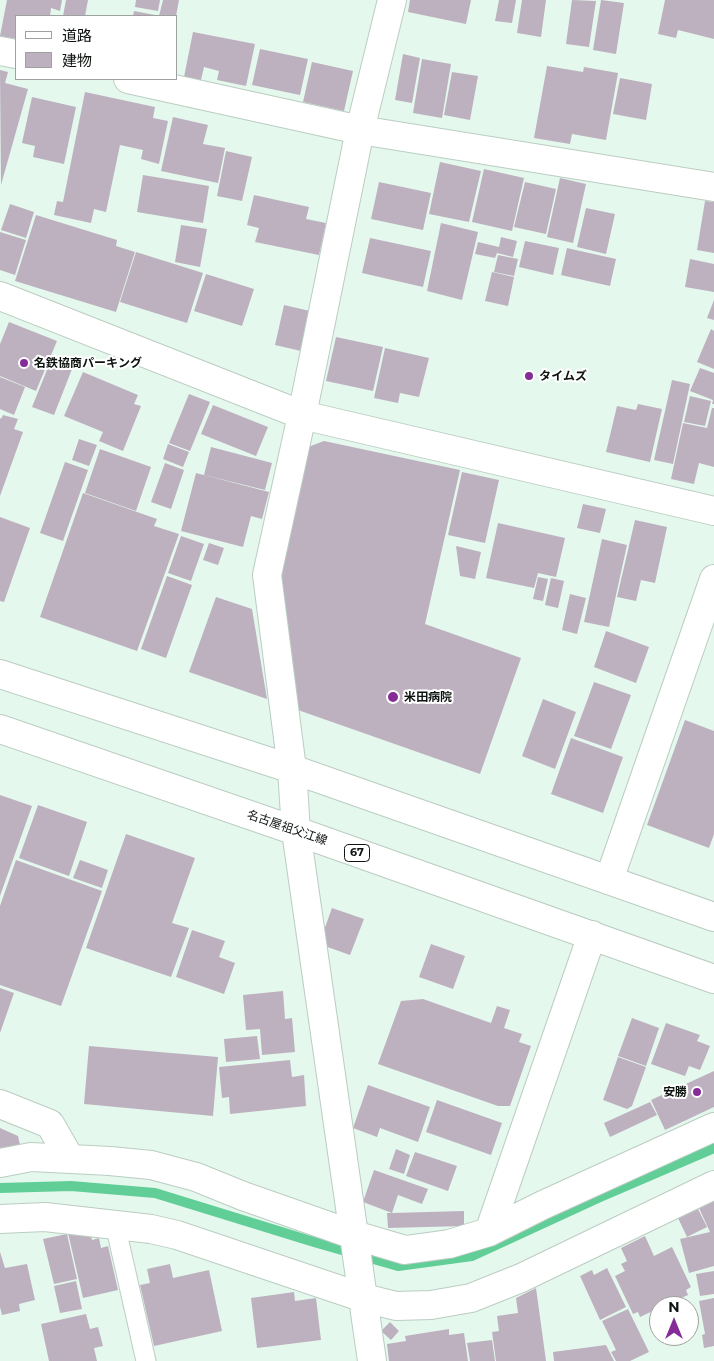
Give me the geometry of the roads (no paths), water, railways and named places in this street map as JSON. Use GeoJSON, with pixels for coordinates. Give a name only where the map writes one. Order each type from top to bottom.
{"type":"FeatureCollection","features":[{"type":"Feature","properties":{"kind":"street"},"geometry":{"type":"LineString","coordinates":[[372,1361],[296,831],[292,769],[267,575],[302,415],[360,130],[392,0]]}},
{"type":"Feature","properties":{"kind":"street"},"geometry":{"type":"LineString","coordinates":[[0,51],[15,54]]}},
{"type":"Feature","properties":{"kind":"street"},"geometry":{"type":"LineString","coordinates":[[133,80],[360,130],[714,187]]}},
{"type":"Feature","properties":{"kind":"street"},"geometry":{"type":"LineString","coordinates":[[0,296],[302,415],[714,511]]}},
{"type":"Feature","properties":{"kind":"street"},"geometry":{"type":"LineString","coordinates":[[609,880],[714,579]]}},
{"type":"Feature","properties":{"kind":"street"},"geometry":{"type":"LineString","coordinates":[[0,674],[292,769],[714,917]]}},
{"type":"Feature","properties":{"kind":"street","name":"名古屋祖父江線"},"geometry":{"type":"LineString","coordinates":[[0,729],[296,831],[714,979]]}},
{"type":"Feature","properties":{"kind":"street"},"geometry":{"type":"LineString","coordinates":[[489,1232],[592,935]]}},
{"type":"Feature","properties":{"kind":"street"},"geometry":{"type":"LineString","coordinates":[[0,1104],[50,1124],[70,1159]]}},
{"type":"Feature","properties":{"kind":"street"},"geometry":{"type":"LineString","coordinates":[[0,1163],[31,1157],[151,1165],[196,1177],[355,1240],[405,1250],[449,1244],[489,1232],[543,1205],[714,1127]]}},
{"type":"Feature","properties":{"kind":"street"},"geometry":{"type":"LineString","coordinates":[[0,1219],[45,1217],[151,1229],[177,1235],[363,1292],[396,1306],[431,1305],[472,1298],[521,1278],[714,1185]]}},
{"type":"Feature","properties":{"kind":"lane"},"geometry":{"type":"LineString","coordinates":[[115,1224],[146,1361]]}},
{"type":"Feature","properties":{"kind":"waterway"},"geometry":{"type":"LineString","coordinates":[[0,1188],[71,1186],[155,1193],[398,1266],[472,1256],[598,1198],[714,1148]]}},
{"type":"Feature","properties":{"kind":"place","name":"名鉄協商パーキング"},"geometry":{"type":"Point","coordinates":[24,363]}},
{"type":"Feature","properties":{"kind":"place","name":"タイムズ"},"geometry":{"type":"Point","coordinates":[529,376]}},
{"type":"Feature","properties":{"kind":"place","name":"米田病院"},"geometry":{"type":"Point","coordinates":[393,697]}},
{"type":"Feature","properties":{"kind":"place","name":"安勝"},"geometry":{"type":"Point","coordinates":[697,1092]}}]}
